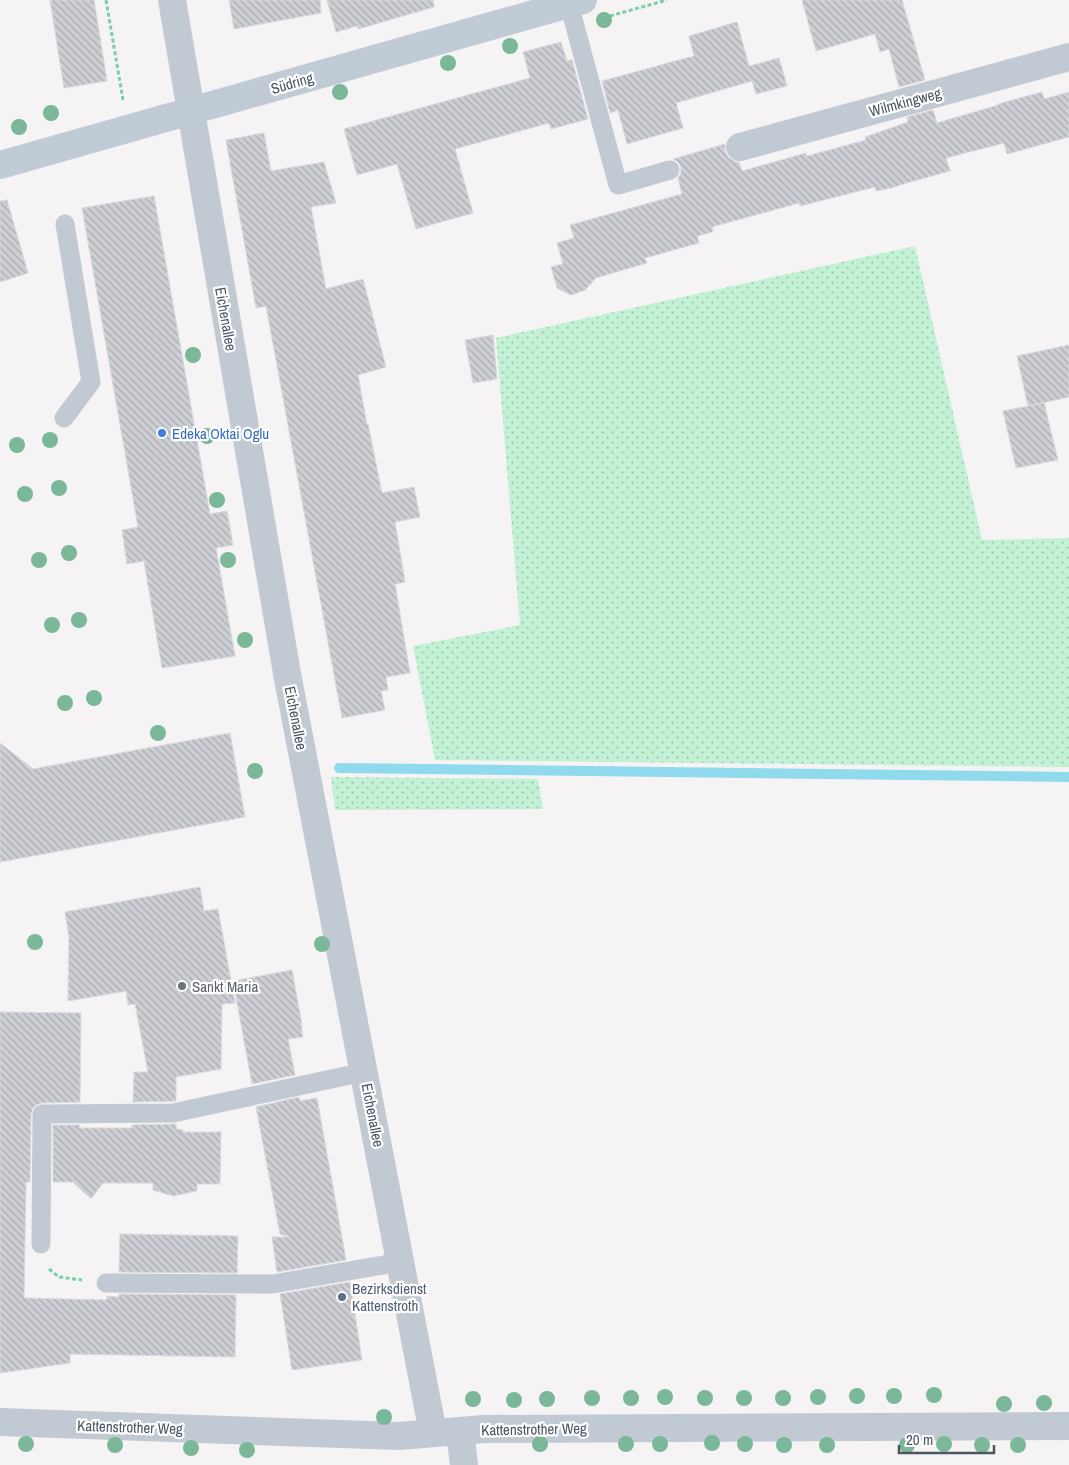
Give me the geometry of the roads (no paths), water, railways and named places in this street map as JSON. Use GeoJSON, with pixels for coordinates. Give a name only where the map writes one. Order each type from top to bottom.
{"type":"FeatureCollection","features":[{"type":"Feature","properties":{"kind":"street","name":"Eichenallee"},"geometry":{"type":"LineString","coordinates":[[172,0],[288,679],[433,1433]]}},
{"type":"Feature","properties":{"kind":"street","name":"Südring"},"geometry":{"type":"LineString","coordinates":[[0,165],[576,2]]}},
{"type":"Feature","properties":{"kind":"street","name":"Wilmkingweg"},"geometry":{"type":"LineString","coordinates":[[740,147],[1069,56]]}},
{"type":"Feature","properties":{"kind":"street","name":"Kattenstrother Weg"},"geometry":{"type":"LineString","coordinates":[[0,1422],[399,1436],[484,1429],[1069,1426]]}},
{"type":"Feature","properties":{"kind":"street"},"geometry":{"type":"LineString","coordinates":[[460,1431],[464,1465]]}},
{"type":"Feature","properties":{"kind":"lane"},"geometry":{"type":"LineString","coordinates":[[576,2],[618,185],[670,170]]}},
{"type":"Feature","properties":{"kind":"lane"},"geometry":{"type":"LineString","coordinates":[[64,418],[91,382],[65,224]]}},
{"type":"Feature","properties":{"kind":"lane"},"geometry":{"type":"LineString","coordinates":[[41,1244],[42,1114],[173,1113],[364,1072]]}},
{"type":"Feature","properties":{"kind":"lane"},"geometry":{"type":"LineString","coordinates":[[106,1283],[273,1284],[401,1262]]}},
{"type":"Feature","properties":{"kind":"waterway"},"geometry":{"type":"LineString","coordinates":[[339,768],[1069,777]]}},
{"type":"Feature","properties":{"kind":"place","name":"Edeka Oktai Oglu"},"geometry":{"type":"Point","coordinates":[162,433]}},
{"type":"Feature","properties":{"kind":"place","name":"Sankt Maria"},"geometry":{"type":"Point","coordinates":[182,986]}},
{"type":"Feature","properties":{"kind":"place","name":"Bezirksdienst Kattenstroth"},"geometry":{"type":"Point","coordinates":[342,1297]}}]}
